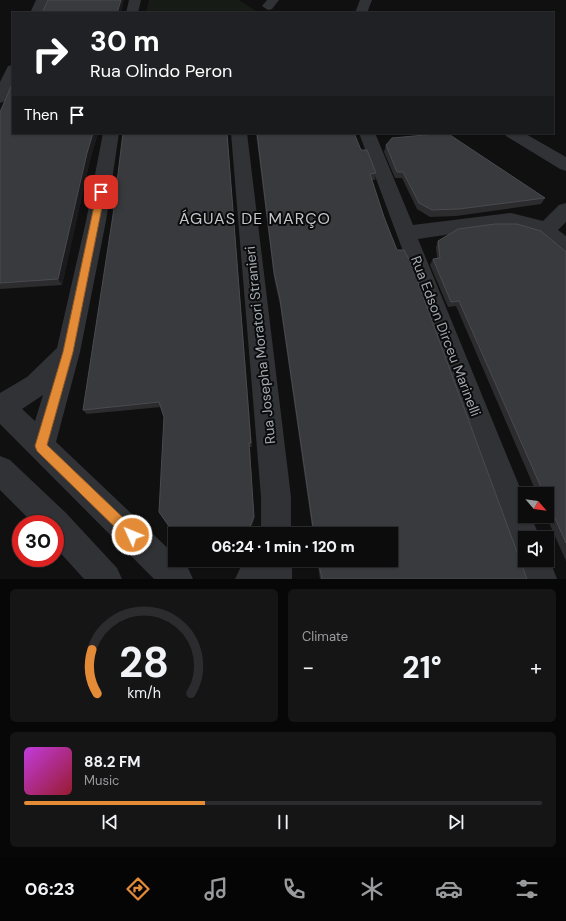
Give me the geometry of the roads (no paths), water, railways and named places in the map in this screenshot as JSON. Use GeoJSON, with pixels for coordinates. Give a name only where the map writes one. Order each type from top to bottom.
{"type":"FeatureCollection","features":[{"type":"Feature","properties":{"kind":"street"},"geometry":{"type":"LineString","coordinates":[[36,12],[42,0]]}},
{"type":"Feature","properties":{"kind":"street"},"geometry":{"type":"LineString","coordinates":[[132,12],[135,0]]}},
{"type":"Feature","properties":{"kind":"street"},"geometry":{"type":"LineString","coordinates":[[360,12],[366,0]]}},
{"type":"Feature","properties":{"kind":"street"},"geometry":{"type":"LineString","coordinates":[[0,98],[12,73]]}},
{"type":"Feature","properties":{"kind":"street"},"geometry":{"type":"LineString","coordinates":[[41,446],[68,352],[96,221],[111,134]]}},
{"type":"Feature","properties":{"kind":"street","name":"Rua Josepha Moratori Stranieri"},"geometry":{"type":"LineString","coordinates":[[239,134],[276,497],[276,527]]}},
{"type":"Feature","properties":{"kind":"street","name":"Rua Edson Dirceu Marinelli"},"geometry":{"type":"LineString","coordinates":[[366,134],[522,531]]}},
{"type":"Feature","properties":{"kind":"street"},"geometry":{"type":"LineString","coordinates":[[514,134],[566,165]]}},
{"type":"Feature","properties":{"kind":"street"},"geometry":{"type":"LineString","coordinates":[[541,228],[566,210]]}},
{"type":"Feature","properties":{"kind":"street"},"geometry":{"type":"LineString","coordinates":[[406,233],[511,220],[541,228],[559,240],[566,250]]}},
{"type":"Feature","properties":{"kind":"street"},"geometry":{"type":"LineString","coordinates":[[68,352],[36,385],[1,406],[177,579]]}},
{"type":"Feature","properties":{"kind":"street"},"geometry":{"type":"LineString","coordinates":[[0,470],[46,515]]}},
{"type":"Feature","properties":{"kind":"street"},"geometry":{"type":"LineString","coordinates":[[64,534],[106,579]]}},
{"type":"Feature","properties":{"kind":"street"},"geometry":{"type":"LineString","coordinates":[[251,579],[258,567]]}},
{"type":"Feature","properties":{"kind":"street"},"geometry":{"type":"LineString","coordinates":[[276,567],[276,579]]}},
{"type":"Feature","properties":{"kind":"street"},"geometry":{"type":"LineString","coordinates":[[537,567],[541,579]]}},
{"type":"Feature","properties":{"kind":"district","name":"ÁGUAS DE MARÇO"},"geometry":{"type":"Point","coordinates":[255,218]}}]}
